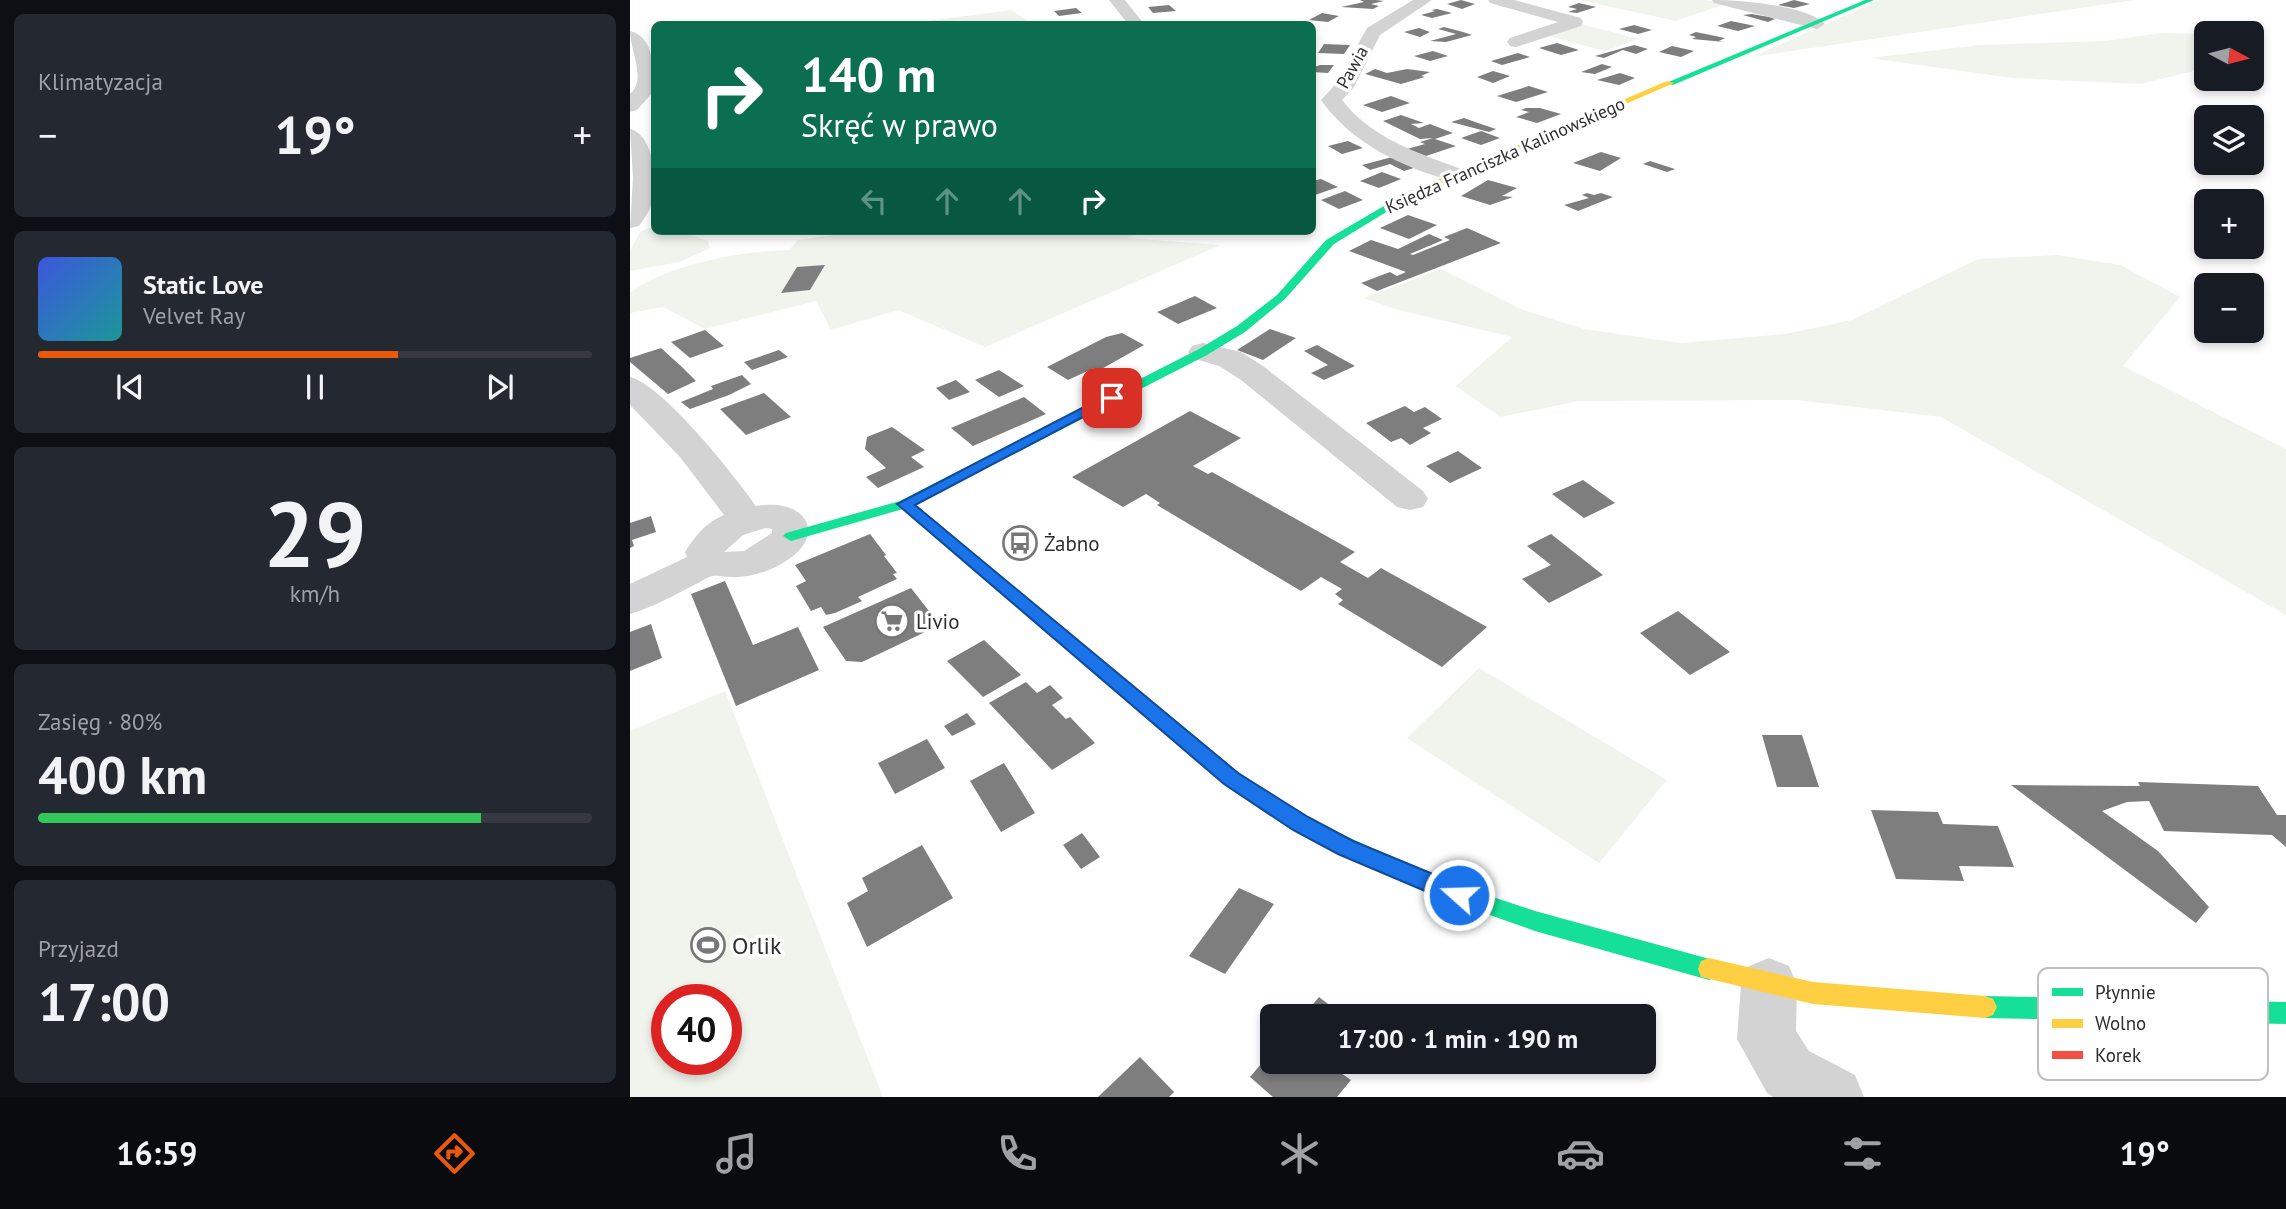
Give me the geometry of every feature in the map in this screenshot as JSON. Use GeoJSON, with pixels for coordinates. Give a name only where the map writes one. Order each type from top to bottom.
{"type":"FeatureCollection","features":[{"type":"Feature","properties":{"kind":"street"},"geometry":{"type":"LineString","coordinates":[[1117,0],[1134,21]]}},
{"type":"Feature","properties":{"kind":"street","name":"Pawia"},"geometry":{"type":"LineString","coordinates":[[1423,0],[1373,32],[1344,87],[1322,102],[1349,125],[1402,153],[1453,174]]}},
{"type":"Feature","properties":{"kind":"street"},"geometry":{"type":"LineString","coordinates":[[1496,0],[1575,22],[1516,42]]}},
{"type":"Feature","properties":{"kind":"street"},"geometry":{"type":"LineString","coordinates":[[1720,0],[1817,24]]}},
{"type":"Feature","properties":{"kind":"street","name":"Księdza Franciszka Kalinowskiego"},"geometry":{"type":"LineString","coordinates":[[791,536],[858,520],[905,504],[1203,352],[1241,329],[1281,297],[1339,236],[1393,202],[1453,174],[1871,0]]}},
{"type":"Feature","properties":{"kind":"street"},"geometry":{"type":"LineString","coordinates":[[1773,11],[1837,15]]}},
{"type":"Feature","properties":{"kind":"street"},"geometry":{"type":"LineString","coordinates":[[630,36],[640,44],[648,81],[646,90],[630,106]]}},
{"type":"Feature","properties":{"kind":"street"},"geometry":{"type":"LineString","coordinates":[[630,112],[651,109]]}},
{"type":"Feature","properties":{"kind":"street"},"geometry":{"type":"LineString","coordinates":[[630,135],[644,167],[646,183],[639,216]]}},
{"type":"Feature","properties":{"kind":"street"},"geometry":{"type":"LineString","coordinates":[[1203,352],[1230,359],[1252,373],[1410,499]]}},
{"type":"Feature","properties":{"kind":"street"},"geometry":{"type":"LineString","coordinates":[[630,387],[672,425],[710,467],[746,519]]}},
{"type":"Feature","properties":{"kind":"street"},"geometry":{"type":"LineString","coordinates":[[905,504],[1231,778],[1300,824],[1433,886],[1535,921],[1769,985],[1813,993],[1958,1007],[2038,1008]]}},
{"type":"Feature","properties":{"kind":"street"},"geometry":{"type":"LineString","coordinates":[[630,600],[709,562],[729,567],[755,563],[779,551],[791,536],[791,525],[782,518],[766,516],[746,519],[725,528],[710,540],[704,552],[709,562]]}},
{"type":"Feature","properties":{"kind":"street"},"geometry":{"type":"LineString","coordinates":[[1769,985],[1766,1039],[1788,1072],[1833,1097]]}},
{"type":"Feature","properties":{"kind":"street"},"geometry":{"type":"LineString","coordinates":[[2268,1013],[2286,1013]]}},
{"type":"Feature","properties":{"kind":"shaded area"},"geometry":{"type":"Polygon","coordinates":[[[1579,0],[1706,0],[1725,4],[1676,21],[1579,0]]]}},
{"type":"Feature","properties":{"kind":"shaded area"},"geometry":{"type":"Polygon","coordinates":[[[1880,0],[2134,0],[1752,57],[1880,0]]]}},
{"type":"Feature","properties":{"kind":"shaded area"},"geometry":{"type":"Polygon","coordinates":[[[1012,10],[1027,21],[928,21],[1012,10]]]}},
{"type":"Feature","properties":{"kind":"shaded area"},"geometry":{"type":"Polygon","coordinates":[[[1581,24],[1639,39],[1605,51],[1545,35],[1581,24]]]}},
{"type":"Feature","properties":{"kind":"shaded area"},"geometry":{"type":"Polygon","coordinates":[[[2160,33],[2194,34],[2194,71],[2140,84],[2012,78],[1869,58],[1980,45],[2105,41],[2160,33]]]}},
{"type":"Feature","properties":{"kind":"shaded area"},"geometry":{"type":"Polygon","coordinates":[[[651,228],[651,235],[690,235],[708,241],[710,248],[680,262],[630,271],[630,250],[641,231],[651,228]]]}},
{"type":"Feature","properties":{"kind":"shaded area"},"geometry":{"type":"Polygon","coordinates":[[[832,235],[1134,235],[1126,238],[1221,245],[985,347],[898,310],[831,330],[816,301],[705,329],[663,307],[630,313],[630,293],[664,274],[728,256],[789,250],[798,240],[832,235]]]}},
{"type":"Feature","properties":{"kind":"shaded area"},"geometry":{"type":"Polygon","coordinates":[[[2057,255],[2120,265],[2180,297],[2123,366],[2286,449],[2286,615],[1941,417],[1796,400],[1579,401],[1500,417],[1456,386],[1512,337],[1395,309],[1364,298],[1441,269],[1523,310],[1584,329],[1680,343],[1785,334],[1852,320],[1978,259],[2057,255]]]}},
{"type":"Feature","properties":{"kind":"shaded area"},"geometry":{"type":"Polygon","coordinates":[[[1479,668],[1667,780],[1599,863],[1407,738],[1479,668]]]}},
{"type":"Feature","properties":{"kind":"shaded area"},"geometry":{"type":"Polygon","coordinates":[[[725,691],[883,1097],[630,1097],[630,731],[725,691]]]}},
{"type":"Feature","properties":{"kind":"building"},"geometry":{"type":"Polygon","coordinates":[[[1360,0],[1384,1],[1371,4],[1379,6],[1373,9],[1341,7],[1364,2],[1360,0]]]}},
{"type":"Feature","properties":{"kind":"building"},"geometry":{"type":"Polygon","coordinates":[[[1461,0],[1475,4],[1462,9],[1447,4],[1461,0]]]}},
{"type":"Feature","properties":{"kind":"building"},"geometry":{"type":"Polygon","coordinates":[[[1794,0],[1810,4],[1794,8],[1778,5],[1794,0]]]}},
{"type":"Feature","properties":{"kind":"building"},"geometry":{"type":"Polygon","coordinates":[[[1579,3],[1596,7],[1577,13],[1568,12],[1577,9],[1568,7],[1579,3]]]}},
{"type":"Feature","properties":{"kind":"building"},"geometry":{"type":"Polygon","coordinates":[[[1169,5],[1176,11],[1153,13],[1148,7],[1169,5]]]}},
{"type":"Feature","properties":{"kind":"building"},"geometry":{"type":"Polygon","coordinates":[[[1076,8],[1082,13],[1059,16],[1054,11],[1076,8]]]}},
{"type":"Feature","properties":{"kind":"building"},"geometry":{"type":"Polygon","coordinates":[[[1431,10],[1452,13],[1432,18],[1421,15],[1435,11],[1431,10]]]}},
{"type":"Feature","properties":{"kind":"building"},"geometry":{"type":"Polygon","coordinates":[[[1322,13],[1339,16],[1328,22],[1309,20],[1322,13]]]}},
{"type":"Feature","properties":{"kind":"building"},"geometry":{"type":"Polygon","coordinates":[[[1752,14],[1775,19],[1768,22],[1743,15],[1752,14]]]}},
{"type":"Feature","properties":{"kind":"building"},"geometry":{"type":"Polygon","coordinates":[[[1731,21],[1755,26],[1738,31],[1717,26],[1731,21]]]}},
{"type":"Feature","properties":{"kind":"building"},"geometry":{"type":"Polygon","coordinates":[[[1634,25],[1652,30],[1638,34],[1619,29],[1634,25]]]}},
{"type":"Feature","properties":{"kind":"building"},"geometry":{"type":"Polygon","coordinates":[[[1444,27],[1472,35],[1446,42],[1430,41],[1456,34],[1438,29],[1444,27]]]}},
{"type":"Feature","properties":{"kind":"building"},"geometry":{"type":"Polygon","coordinates":[[[1419,28],[1430,32],[1420,37],[1404,32],[1419,28]]]}},
{"type":"Feature","properties":{"kind":"building"},"geometry":{"type":"Polygon","coordinates":[[[1696,32],[1725,38],[1719,41],[1725,42],[1692,39],[1696,37],[1689,35],[1696,32]]]}},
{"type":"Feature","properties":{"kind":"building"},"geometry":{"type":"Polygon","coordinates":[[[1557,43],[1579,50],[1561,55],[1539,48],[1557,43]]]}},
{"type":"Feature","properties":{"kind":"building"},"geometry":{"type":"Polygon","coordinates":[[[1324,44],[1350,45],[1344,54],[1318,53],[1324,44]]]}},
{"type":"Feature","properties":{"kind":"building"},"geometry":{"type":"Polygon","coordinates":[[[1634,45],[1648,49],[1636,54],[1623,50],[1604,58],[1595,56],[1634,45]]]}},
{"type":"Feature","properties":{"kind":"building"},"geometry":{"type":"Polygon","coordinates":[[[1672,46],[1694,51],[1681,57],[1659,52],[1672,46]]]}},
{"type":"Feature","properties":{"kind":"building"},"geometry":{"type":"Polygon","coordinates":[[[1433,51],[1448,56],[1430,61],[1414,56],[1433,51]]]}},
{"type":"Feature","properties":{"kind":"building"},"geometry":{"type":"Polygon","coordinates":[[[1518,53],[1530,57],[1502,65],[1491,61],[1518,53]]]}},
{"type":"Feature","properties":{"kind":"building"},"geometry":{"type":"Polygon","coordinates":[[[1602,64],[1612,67],[1595,74],[1581,72],[1602,64]]]}},
{"type":"Feature","properties":{"kind":"building"},"geometry":{"type":"Polygon","coordinates":[[[1334,65],[1328,73],[1316,72],[1316,66],[1334,65]]]}},
{"type":"Feature","properties":{"kind":"building"},"geometry":{"type":"Polygon","coordinates":[[[1375,69],[1387,73],[1407,69],[1430,72],[1421,76],[1425,77],[1401,84],[1365,74],[1375,69]]]}},
{"type":"Feature","properties":{"kind":"building"},"geometry":{"type":"Polygon","coordinates":[[[1493,71],[1510,76],[1493,83],[1477,77],[1493,71]]]}},
{"type":"Feature","properties":{"kind":"building"},"geometry":{"type":"Polygon","coordinates":[[[1620,73],[1635,78],[1619,85],[1597,80],[1620,73]]]}},
{"type":"Feature","properties":{"kind":"building"},"geometry":{"type":"Polygon","coordinates":[[[1529,86],[1548,92],[1516,102],[1497,96],[1529,86]]]}},
{"type":"Feature","properties":{"kind":"building"},"geometry":{"type":"Polygon","coordinates":[[[1391,96],[1410,103],[1382,112],[1363,105],[1391,96]]]}},
{"type":"Feature","properties":{"kind":"building"},"geometry":{"type":"Polygon","coordinates":[[[1540,108],[1561,114],[1537,123],[1516,117],[1529,112],[1521,110],[1540,108]]]}},
{"type":"Feature","properties":{"kind":"building"},"geometry":{"type":"Polygon","coordinates":[[[1401,115],[1424,123],[1411,124],[1419,128],[1430,124],[1453,133],[1435,139],[1456,146],[1426,156],[1407,149],[1425,144],[1420,142],[1433,138],[1420,139],[1383,121],[1401,115]]]}},
{"type":"Feature","properties":{"kind":"building"},"geometry":{"type":"Polygon","coordinates":[[[1464,118],[1496,129],[1489,132],[1451,122],[1464,118]]]}},
{"type":"Feature","properties":{"kind":"building"},"geometry":{"type":"Polygon","coordinates":[[[1481,131],[1500,138],[1481,145],[1461,138],[1481,131]]]}},
{"type":"Feature","properties":{"kind":"building"},"geometry":{"type":"Polygon","coordinates":[[[1348,141],[1363,148],[1342,154],[1328,146],[1348,141]]]}},
{"type":"Feature","properties":{"kind":"building"},"geometry":{"type":"Polygon","coordinates":[[[1601,152],[1621,158],[1600,171],[1573,163],[1601,152]]]}},
{"type":"Feature","properties":{"kind":"building"},"geometry":{"type":"Polygon","coordinates":[[[1396,156],[1420,166],[1404,171],[1390,164],[1370,170],[1362,165],[1396,156]]]}},
{"type":"Feature","properties":{"kind":"building"},"geometry":{"type":"Polygon","coordinates":[[[1650,161],[1675,169],[1667,172],[1643,164],[1650,161]]]}},
{"type":"Feature","properties":{"kind":"building"},"geometry":{"type":"Polygon","coordinates":[[[1382,172],[1401,179],[1379,188],[1360,181],[1382,172]]]}},
{"type":"Feature","properties":{"kind":"building"},"geometry":{"type":"Polygon","coordinates":[[[1321,179],[1338,187],[1316,195],[1316,180],[1321,179]]]}},
{"type":"Feature","properties":{"kind":"building"},"geometry":{"type":"Polygon","coordinates":[[[1488,180],[1517,188],[1502,196],[1513,197],[1490,205],[1461,196],[1488,180]]]}},
{"type":"Feature","properties":{"kind":"building"},"geometry":{"type":"Polygon","coordinates":[[[1345,191],[1363,200],[1339,209],[1321,200],[1345,191]]]}},
{"type":"Feature","properties":{"kind":"building"},"geometry":{"type":"Polygon","coordinates":[[[1601,193],[1613,197],[1578,211],[1564,205],[1589,198],[1582,195],[1601,193]]]}},
{"type":"Feature","properties":{"kind":"building"},"geometry":{"type":"Polygon","coordinates":[[[1408,215],[1437,225],[1409,239],[1380,228],[1408,215]]]}},
{"type":"Feature","properties":{"kind":"building"},"geometry":{"type":"Polygon","coordinates":[[[1467,228],[1501,243],[1377,291],[1361,283],[1390,272],[1397,276],[1406,272],[1349,251],[1371,240],[1398,249],[1429,234],[1443,240],[1410,254],[1413,255],[1450,240],[1444,237],[1467,228]]]}},
{"type":"Feature","properties":{"kind":"building"},"geometry":{"type":"Polygon","coordinates":[[[825,265],[810,290],[781,293],[797,267],[825,265]]]}},
{"type":"Feature","properties":{"kind":"building"},"geometry":{"type":"Polygon","coordinates":[[[1195,296],[1217,308],[1178,324],[1157,312],[1195,296]]]}},
{"type":"Feature","properties":{"kind":"building"},"geometry":{"type":"Polygon","coordinates":[[[1270,329],[1296,338],[1263,360],[1237,350],[1270,329]]]}},
{"type":"Feature","properties":{"kind":"building"},"geometry":{"type":"Polygon","coordinates":[[[705,330],[724,346],[690,358],[671,342],[705,330]]]}},
{"type":"Feature","properties":{"kind":"building"},"geometry":{"type":"Polygon","coordinates":[[[1122,333],[1144,345],[1098,371],[1094,368],[1068,380],[1047,367],[1106,337],[1122,333]]]}},
{"type":"Feature","properties":{"kind":"building"},"geometry":{"type":"Polygon","coordinates":[[[1317,345],[1355,366],[1324,380],[1311,373],[1328,365],[1304,351],[1317,345]]]}},
{"type":"Feature","properties":{"kind":"building"},"geometry":{"type":"Polygon","coordinates":[[[661,348],[696,381],[668,394],[630,362],[630,358],[661,348]]]}},
{"type":"Feature","properties":{"kind":"building"},"geometry":{"type":"Polygon","coordinates":[[[779,350],[788,357],[752,370],[744,362],[779,350]]]}},
{"type":"Feature","properties":{"kind":"building"},"geometry":{"type":"Polygon","coordinates":[[[999,370],[1024,386],[999,397],[975,380],[999,370]]]}},
{"type":"Feature","properties":{"kind":"building"},"geometry":{"type":"Polygon","coordinates":[[[742,375],[751,384],[729,395],[690,409],[681,402],[713,389],[711,386],[742,375]]]}},
{"type":"Feature","properties":{"kind":"building"},"geometry":{"type":"Polygon","coordinates":[[[956,380],[970,392],[949,400],[936,388],[956,380]]]}},
{"type":"Feature","properties":{"kind":"building"},"geometry":{"type":"Polygon","coordinates":[[[764,393],[791,417],[746,435],[720,409],[764,393]]]}},
{"type":"Feature","properties":{"kind":"building"},"geometry":{"type":"Polygon","coordinates":[[[1024,397],[1046,414],[973,446],[951,428],[1024,397]]]}},
{"type":"Feature","properties":{"kind":"building"},"geometry":{"type":"Polygon","coordinates":[[[1405,406],[1414,412],[1425,407],[1442,419],[1423,428],[1431,433],[1410,445],[1401,438],[1391,442],[1366,423],[1405,406]]]}},
{"type":"Feature","properties":{"kind":"building"},"geometry":{"type":"Polygon","coordinates":[[[1190,411],[1241,438],[1193,466],[1208,474],[1212,472],[1355,552],[1340,562],[1368,578],[1381,568],[1487,627],[1442,667],[1338,604],[1343,600],[1335,594],[1342,589],[1321,577],[1301,591],[1157,505],[1160,503],[1146,494],[1123,507],[1072,477],[1190,411]]]}},
{"type":"Feature","properties":{"kind":"building"},"geometry":{"type":"Polygon","coordinates":[[[892,427],[925,450],[911,457],[924,467],[878,488],[866,477],[886,468],[865,449],[867,437],[892,427]]]}},
{"type":"Feature","properties":{"kind":"building"},"geometry":{"type":"Polygon","coordinates":[[[1458,451],[1482,468],[1450,483],[1426,466],[1458,451]]]}},
{"type":"Feature","properties":{"kind":"building"},"geometry":{"type":"Polygon","coordinates":[[[1583,480],[1615,503],[1584,518],[1552,494],[1583,480]]]}},
{"type":"Feature","properties":{"kind":"building"},"geometry":{"type":"Polygon","coordinates":[[[651,516],[656,532],[632,540],[634,546],[630,548],[630,523],[651,516]]]}},
{"type":"Feature","properties":{"kind":"building"},"geometry":{"type":"Polygon","coordinates":[[[870,534],[897,573],[893,574],[897,579],[858,597],[862,601],[835,613],[826,615],[821,607],[811,611],[796,586],[806,581],[795,565],[870,534]]]}},
{"type":"Feature","properties":{"kind":"building"},"geometry":{"type":"Polygon","coordinates":[[[1551,534],[1603,575],[1549,603],[1522,579],[1551,565],[1527,546],[1551,534]]]}},
{"type":"Feature","properties":{"kind":"building"},"geometry":{"type":"Polygon","coordinates":[[[725,581],[753,645],[798,627],[819,670],[736,706],[691,594],[725,581]]]}},
{"type":"Feature","properties":{"kind":"building"},"geometry":{"type":"Polygon","coordinates":[[[911,588],[940,625],[862,662],[846,661],[823,627],[911,588]]]}},
{"type":"Feature","properties":{"kind":"building"},"geometry":{"type":"Polygon","coordinates":[[[1678,611],[1730,652],[1690,675],[1640,633],[1678,611]]]}},
{"type":"Feature","properties":{"kind":"building"},"geometry":{"type":"Polygon","coordinates":[[[651,624],[662,658],[630,671],[630,632],[651,624]]]}},
{"type":"Feature","properties":{"kind":"building"},"geometry":{"type":"Polygon","coordinates":[[[984,640],[1021,675],[983,697],[947,661],[984,640]]]}},
{"type":"Feature","properties":{"kind":"building"},"geometry":{"type":"Polygon","coordinates":[[[1026,682],[1037,693],[1050,685],[1063,698],[1052,705],[1066,719],[1070,717],[1095,743],[1052,770],[989,703],[1026,682]]]}},
{"type":"Feature","properties":{"kind":"building"},"geometry":{"type":"Polygon","coordinates":[[[967,713],[976,724],[952,736],[944,726],[967,713]]]}},
{"type":"Feature","properties":{"kind":"building"},"geometry":{"type":"Polygon","coordinates":[[[1762,735],[1802,735],[1819,787],[1777,787],[1762,735]]]}},
{"type":"Feature","properties":{"kind":"building"},"geometry":{"type":"Polygon","coordinates":[[[927,739],[945,768],[895,794],[878,763],[927,739]]]}},
{"type":"Feature","properties":{"kind":"building"},"geometry":{"type":"Polygon","coordinates":[[[1004,763],[1035,813],[1001,832],[970,781],[1004,763]]]}},
{"type":"Feature","properties":{"kind":"building"},"geometry":{"type":"Polygon","coordinates":[[[2138,782],[2258,786],[2277,815],[2286,815],[2286,847],[2272,835],[2164,831],[2149,801],[2127,802],[2102,811],[2158,851],[2209,907],[2196,923],[2011,785],[2140,786],[2138,782]]]}},
{"type":"Feature","properties":{"kind":"building"},"geometry":{"type":"Polygon","coordinates":[[[1871,810],[1938,812],[1943,824],[1998,826],[2014,867],[1959,866],[1964,881],[1896,879],[1871,810]]]}},
{"type":"Feature","properties":{"kind":"building"},"geometry":{"type":"Polygon","coordinates":[[[1082,833],[1100,857],[1081,869],[1063,845],[1082,833]]]}},
{"type":"Feature","properties":{"kind":"building"},"geometry":{"type":"Polygon","coordinates":[[[922,845],[953,898],[867,947],[847,903],[868,891],[862,878],[922,845]]]}},
{"type":"Feature","properties":{"kind":"building"},"geometry":{"type":"Polygon","coordinates":[[[1239,888],[1274,904],[1225,974],[1189,956],[1239,888]]]}},
{"type":"Feature","properties":{"kind":"building"},"geometry":{"type":"Polygon","coordinates":[[[1319,997],[1328,1004],[1313,1004],[1319,997]]]}},
{"type":"Feature","properties":{"kind":"building"},"geometry":{"type":"Polygon","coordinates":[[[1140,1057],[1174,1092],[1169,1097],[1098,1097],[1140,1057]]]}},
{"type":"Feature","properties":{"kind":"building"},"geometry":{"type":"Polygon","coordinates":[[[1260,1065],[1260,1074],[1342,1074],[1351,1080],[1337,1097],[1273,1097],[1250,1077],[1260,1065]]]}},
{"type":"Feature","properties":{"kind":"traffic: fast"},"geometry":{"type":"LineString","coordinates":[[1670,83],[1871,0]]}},
{"type":"Feature","properties":{"kind":"traffic: fast"},"geometry":{"type":"LineString","coordinates":[[791,536],[905,504],[1203,352],[1241,329],[1281,297],[1330,242],[1414,192]]}},
{"type":"Feature","properties":{"kind":"traffic: fast"},"geometry":{"type":"LineString","coordinates":[[1074,646],[1231,778],[1300,824],[1433,886],[1535,921],[1709,969]]}},
{"type":"Feature","properties":{"kind":"traffic: fast"},"geometry":{"type":"LineString","coordinates":[[1985,1007],[2038,1008]]}},
{"type":"Feature","properties":{"kind":"traffic: fast"},"geometry":{"type":"LineString","coordinates":[[2268,1013],[2286,1013]]}},
{"type":"Feature","properties":{"kind":"traffic: slow"},"geometry":{"type":"LineString","coordinates":[[1414,192],[1670,83]]}},
{"type":"Feature","properties":{"kind":"traffic: slow"},"geometry":{"type":"LineString","coordinates":[[1709,969],[1813,993],[1985,1007]]}},
{"type":"Feature","properties":{"kind":"traffic: jam"},"geometry":{"type":"LineString","coordinates":[[905,504],[1074,646]]}},
{"type":"Feature","properties":{"kind":"place","name":"Żabno"},"geometry":{"type":"Point","coordinates":[1020,543]}},
{"type":"Feature","properties":{"kind":"place","name":"Livio"},"geometry":{"type":"Point","coordinates":[892,621]}},
{"type":"Feature","properties":{"kind":"place","name":"Orlik"},"geometry":{"type":"Point","coordinates":[708,945]}},
{"type":"Feature","properties":{"kind":"route"},"geometry":{"type":"LineString","coordinates":[[1112,398],[905,504],[1231,778],[1300,824],[1345,847],[1459,895]]}}]}
